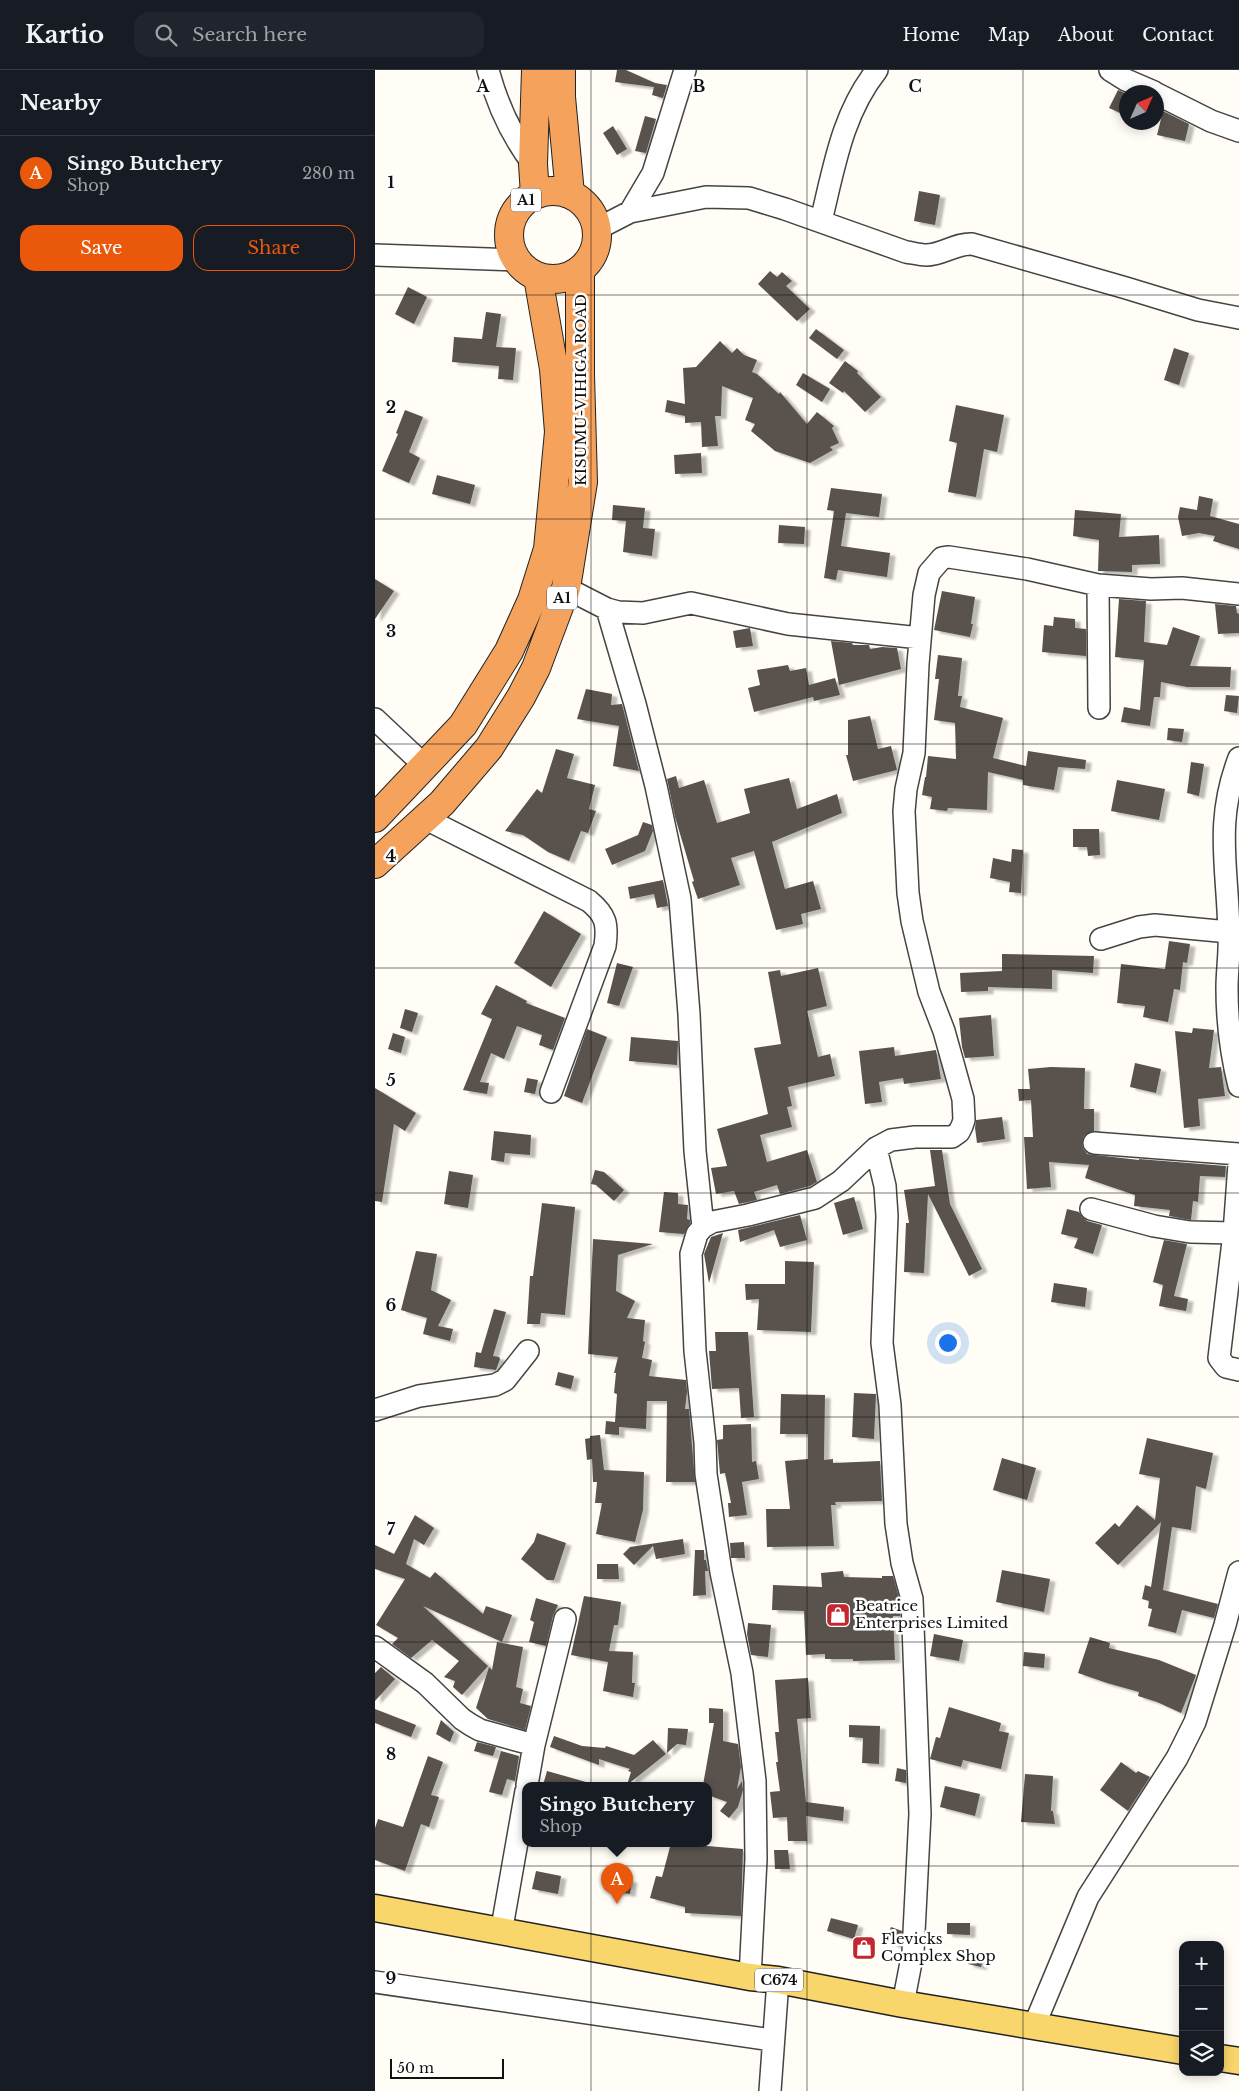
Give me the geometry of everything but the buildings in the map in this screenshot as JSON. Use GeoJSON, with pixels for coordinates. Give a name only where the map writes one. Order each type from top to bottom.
{"type":"FeatureCollection","features":[{"type":"Feature","properties":{"kind":"highway","name":"A1"},"geometry":{"type":"LineString","coordinates":[[535,195],[533,164],[537,70]]}},
{"type":"Feature","properties":{"kind":"highway"},"geometry":{"type":"LineString","coordinates":[[516,260],[525,270],[538,277],[551,280],[567,277],[580,270],[591,259],[596,245],[597,229],[593,215],[583,202],[570,194],[561,97],[561,70]]}},
{"type":"Feature","properties":{"kind":"highway","name":"A1"},"geometry":{"type":"LineString","coordinates":[[516,260],[510,247],[508,233],[511,220],[517,208],[527,198],[535,195],[555,190],[570,194]]}},
{"type":"Feature","properties":{"kind":"highway","name":"KISUMU-VIHIGA ROAD"},"geometry":{"type":"LineString","coordinates":[[375,864],[426,819],[489,748],[512,712],[536,668],[566,588],[583,482],[580,270]]}},
{"type":"Feature","properties":{"kind":"highway","name":"A1"},"geometry":{"type":"LineString","coordinates":[[375,818],[463,725],[509,651],[533,600],[548,549],[559,432],[554,369],[538,277]]}},
{"type":"Feature","properties":{"kind":"main road","name":"C674"},"geometry":{"type":"LineString","coordinates":[[375,1908],[501,1933],[1179,2050]]}},
{"type":"Feature","properties":{"kind":"main road"},"geometry":{"type":"LineString","coordinates":[[1224,2059],[1239,2061]]}},
{"type":"Feature","properties":{"kind":"street"},"geometry":{"type":"LineString","coordinates":[[488,70],[500,109],[520,148],[533,164]]}},
{"type":"Feature","properties":{"kind":"street"},"geometry":{"type":"LineString","coordinates":[[630,212],[653,172],[685,70]]}},
{"type":"Feature","properties":{"kind":"street"},"geometry":{"type":"LineString","coordinates":[[821,221],[838,147],[846,123],[863,89],[877,70]]}},
{"type":"Feature","properties":{"kind":"street"},"geometry":{"type":"LineString","coordinates":[[1110,70],[1137,85]]}},
{"type":"Feature","properties":{"kind":"street"},"geometry":{"type":"LineString","coordinates":[[1164,98],[1211,121],[1239,131]]}},
{"type":"Feature","properties":{"kind":"street"},"geometry":{"type":"LineString","coordinates":[[597,229],[630,212],[706,197],[749,198],[821,221],[906,252],[926,255],[963,244],[972,244],[1197,310],[1239,318]]}},
{"type":"Feature","properties":{"kind":"street"},"geometry":{"type":"LineString","coordinates":[[375,255],[516,260]]}},
{"type":"Feature","properties":{"kind":"street"},"geometry":{"type":"LineString","coordinates":[[750,1977],[756,1859],[755,1781],[742,1673],[721,1572],[706,1474],[705,1442],[695,1351],[691,1254],[693,1242],[703,1227],[712,1222],[815,1198],[841,1181],[877,1148],[891,1140],[915,1137],[952,1138],[959,1132],[964,1120],[963,1099],[944,1031],[929,992],[912,921],[908,892],[904,811],[906,789],[914,753],[920,638],[924,595],[929,573],[942,558],[949,557],[1027,569],[1098,585],[1151,589],[1182,588],[1239,594]]}},
{"type":"Feature","properties":{"kind":"street"},"geometry":{"type":"LineString","coordinates":[[1098,585],[1099,708]]}},
{"type":"Feature","properties":{"kind":"street"},"geometry":{"type":"LineString","coordinates":[[566,588],[607,610],[631,614],[691,604],[788,624],[920,638]]}},
{"type":"Feature","properties":{"kind":"street"},"geometry":{"type":"LineString","coordinates":[[607,610],[635,704],[680,899],[689,1014],[695,1151],[703,1227]]}},
{"type":"Feature","properties":{"kind":"street"},"geometry":{"type":"LineString","coordinates":[[375,719],[425,766]]}},
{"type":"Feature","properties":{"kind":"street"},"geometry":{"type":"LineString","coordinates":[[1239,758],[1227,796],[1224,814],[1231,853],[1227,987],[1228,1026],[1239,1086]]}},
{"type":"Feature","properties":{"kind":"street"},"geometry":{"type":"LineString","coordinates":[[426,819],[589,901],[599,909],[603,916],[607,934],[605,946],[551,1092]]}},
{"type":"Feature","properties":{"kind":"street"},"geometry":{"type":"LineString","coordinates":[[1101,939],[1139,927],[1155,925],[1229,932]]}},
{"type":"Feature","properties":{"kind":"street"},"geometry":{"type":"LineString","coordinates":[[1094,1143],[1239,1154]]}},
{"type":"Feature","properties":{"kind":"street"},"geometry":{"type":"LineString","coordinates":[[877,1148],[885,1186],[887,1216],[882,1343],[889,1405],[896,1524],[902,1563],[912,1599],[920,1814],[913,1952],[903,2004]]}},
{"type":"Feature","properties":{"kind":"street"},"geometry":{"type":"LineString","coordinates":[[1239,1164],[1234,1233],[1219,1358],[1226,1367],[1239,1370]]}},
{"type":"Feature","properties":{"kind":"street"},"geometry":{"type":"LineString","coordinates":[[1091,1209],[1154,1226],[1190,1232],[1234,1233]]}},
{"type":"Feature","properties":{"kind":"street"},"geometry":{"type":"LineString","coordinates":[[375,1410],[419,1396],[495,1385],[505,1380],[528,1351]]}},
{"type":"Feature","properties":{"kind":"street"},"geometry":{"type":"LineString","coordinates":[[1034,2026],[1088,1897],[1177,1758],[1195,1722],[1239,1572]]}},
{"type":"Feature","properties":{"kind":"street"},"geometry":{"type":"LineString","coordinates":[[528,1782],[534,1745],[565,1619]]}},
{"type":"Feature","properties":{"kind":"street"},"geometry":{"type":"LineString","coordinates":[[376,1651],[425,1683],[462,1719],[471,1725],[480,1730],[534,1745]]}},
{"type":"Feature","properties":{"kind":"street"},"geometry":{"type":"LineString","coordinates":[[501,1933],[522,1814]]}},
{"type":"Feature","properties":{"kind":"street"},"geometry":{"type":"LineString","coordinates":[[770,2091],[772,2040],[778,1980]]}},
{"type":"Feature","properties":{"kind":"street"},"geometry":{"type":"LineString","coordinates":[[375,1982],[772,2040]]}},
{"type":"Feature","properties":{"kind":"place","name":"Beatrice Enterprises Limited"},"geometry":{"type":"Point","coordinates":[838,1615]}},
{"type":"Feature","properties":{"kind":"place","name":"Singo Butchery"},"geometry":{"type":"Point","coordinates":[617,1904]}},
{"type":"Feature","properties":{"kind":"place","name":"Flevicks Complex Shop"},"geometry":{"type":"Point","coordinates":[864,1948]}}]}
